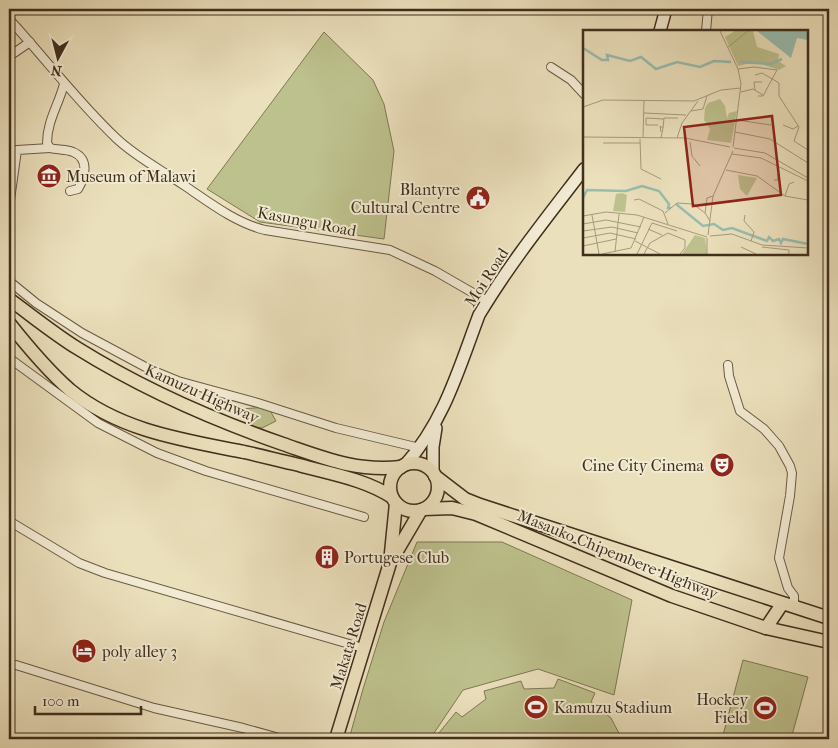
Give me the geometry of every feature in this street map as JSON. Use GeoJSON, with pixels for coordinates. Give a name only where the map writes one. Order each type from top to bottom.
{"type":"FeatureCollection","features":[{"type":"Feature","properties":{"kind":"main road"},"geometry":{"type":"LineString","coordinates":[[660,30],[666,9]]}},
{"type":"Feature","properties":{"kind":"main road","name":"Moi Road"},"geometry":{"type":"LineString","coordinates":[[439,417],[479,315],[487,301],[538,228],[583,170]]}},
{"type":"Feature","properties":{"kind":"main road","name":"Kamuzu Highway"},"geometry":{"type":"LineString","coordinates":[[9,299],[75,347],[109,366],[145,386],[252,434],[348,466],[375,469],[403,466]]}},
{"type":"Feature","properties":{"kind":"main road"},"geometry":{"type":"LineString","coordinates":[[9,323],[36,357],[72,392],[124,422],[159,435],[243,452],[340,475],[378,488],[403,509],[412,511],[423,510],[430,505],[438,492],[438,484],[434,474],[435,430],[439,417]]}},
{"type":"Feature","properties":{"kind":"main road"},"geometry":{"type":"LineString","coordinates":[[394,500],[390,489],[391,480],[395,473],[420,448],[439,417]]}},
{"type":"Feature","properties":{"kind":"main road"},"geometry":{"type":"LineString","coordinates":[[403,466],[413,463],[420,464],[434,474]]}},
{"type":"Feature","properties":{"kind":"main road","name":"Masauko Chipembere Highway"},"geometry":{"type":"LineString","coordinates":[[434,474],[465,499],[480,505],[829,618]]}},
{"type":"Feature","properties":{"kind":"main road","name":"Makata Road"},"geometry":{"type":"LineString","coordinates":[[336,739],[390,562],[394,500]]}},
{"type":"Feature","properties":{"kind":"main road","name":"Masauko Chipembere Highway"},"geometry":{"type":"LineString","coordinates":[[423,510],[452,508],[476,514],[672,596],[766,628],[829,642]]}},
{"type":"Feature","properties":{"kind":"main road","name":"Makata Road"},"geometry":{"type":"LineString","coordinates":[[390,562],[423,510]]}},
{"type":"Feature","properties":{"kind":"main road"},"geometry":{"type":"LineString","coordinates":[[766,628],[788,605]]}},
{"type":"Feature","properties":{"kind":"street"},"geometry":{"type":"LineString","coordinates":[[706,30],[708,9]]}},
{"type":"Feature","properties":{"kind":"street","name":"Kasungu Road"},"geometry":{"type":"LineString","coordinates":[[9,19],[64,84],[117,139],[149,165],[184,185],[207,203],[256,228],[390,250],[434,271],[487,301]]}},
{"type":"Feature","properties":{"kind":"street"},"geometry":{"type":"LineString","coordinates":[[9,54],[11,55],[30,42]]}},
{"type":"Feature","properties":{"kind":"street"},"geometry":{"type":"LineString","coordinates":[[551,67],[571,80],[583,93]]}},
{"type":"Feature","properties":{"kind":"street"},"geometry":{"type":"LineString","coordinates":[[50,148],[47,143],[48,129],[53,110],[64,84]]}},
{"type":"Feature","properties":{"kind":"street"},"geometry":{"type":"LineString","coordinates":[[9,207],[17,150],[50,148],[73,151],[84,163],[85,176],[78,189],[70,191]]}},
{"type":"Feature","properties":{"kind":"street"},"geometry":{"type":"LineString","coordinates":[[9,281],[36,303],[82,333],[151,370],[178,381],[258,403],[336,428],[420,448]]}},
{"type":"Feature","properties":{"kind":"street"},"geometry":{"type":"LineString","coordinates":[[9,359],[98,422],[157,453],[206,471],[364,518]]}},
{"type":"Feature","properties":{"kind":"street"},"geometry":{"type":"LineString","coordinates":[[728,365],[728,376],[740,412],[764,429],[776,442],[792,473],[780,558],[788,588],[794,596],[788,605]]}},
{"type":"Feature","properties":{"kind":"street"},"geometry":{"type":"LineString","coordinates":[[9,521],[79,563],[105,573],[364,648]]}},
{"type":"Feature","properties":{"kind":"street"},"geometry":{"type":"LineString","coordinates":[[16,665],[154,708],[244,728],[283,739]]}},
{"type":"Feature","properties":{"kind":"green space"},"geometry":{"type":"Polygon","coordinates":[[[324,32],[373,80],[384,104],[394,151],[384,239],[260,222],[207,189],[324,32]]]}},
{"type":"Feature","properties":{"kind":"green space"},"geometry":{"type":"Polygon","coordinates":[[[268,407],[276,421],[262,428],[252,427],[240,409],[268,407]]]}},
{"type":"Feature","properties":{"kind":"green space"},"geometry":{"type":"Polygon","coordinates":[[[417,542],[502,542],[632,600],[614,695],[538,669],[463,690],[430,739],[349,739],[384,622],[417,542]]]}},
{"type":"Feature","properties":{"kind":"green space","name":"Hockey Field"},"geometry":{"type":"Polygon","coordinates":[[[743,660],[808,677],[791,739],[722,739],[743,660]]]}},
{"type":"Feature","properties":{"kind":"green space","name":"Kamuzu Stadium"},"geometry":{"type":"Polygon","coordinates":[[[558,679],[595,693],[591,702],[611,718],[622,739],[434,739],[456,712],[462,717],[486,699],[484,691],[521,681],[524,689],[554,688],[558,679]]]}},
{"type":"Feature","properties":{"kind":"place","name":"Museum of Malawi"},"geometry":{"type":"Point","coordinates":[49,176]}},
{"type":"Feature","properties":{"kind":"place","name":"Blantyre Cultural Centre"},"geometry":{"type":"Point","coordinates":[478,198]}},
{"type":"Feature","properties":{"kind":"place","name":"Cine City Cinema"},"geometry":{"type":"Point","coordinates":[722,465]}},
{"type":"Feature","properties":{"kind":"place","name":"Portugese Club"},"geometry":{"type":"Point","coordinates":[327,557]}},
{"type":"Feature","properties":{"kind":"place","name":"poly alley 3"},"geometry":{"type":"Point","coordinates":[84,651]}},
{"type":"Feature","properties":{"kind":"place","name":"Kamuzu Stadium"},"geometry":{"type":"Point","coordinates":[536,707]}},
{"type":"Feature","properties":{"kind":"place","name":"Hockey Field"},"geometry":{"type":"Point","coordinates":[765,708]}}]}
